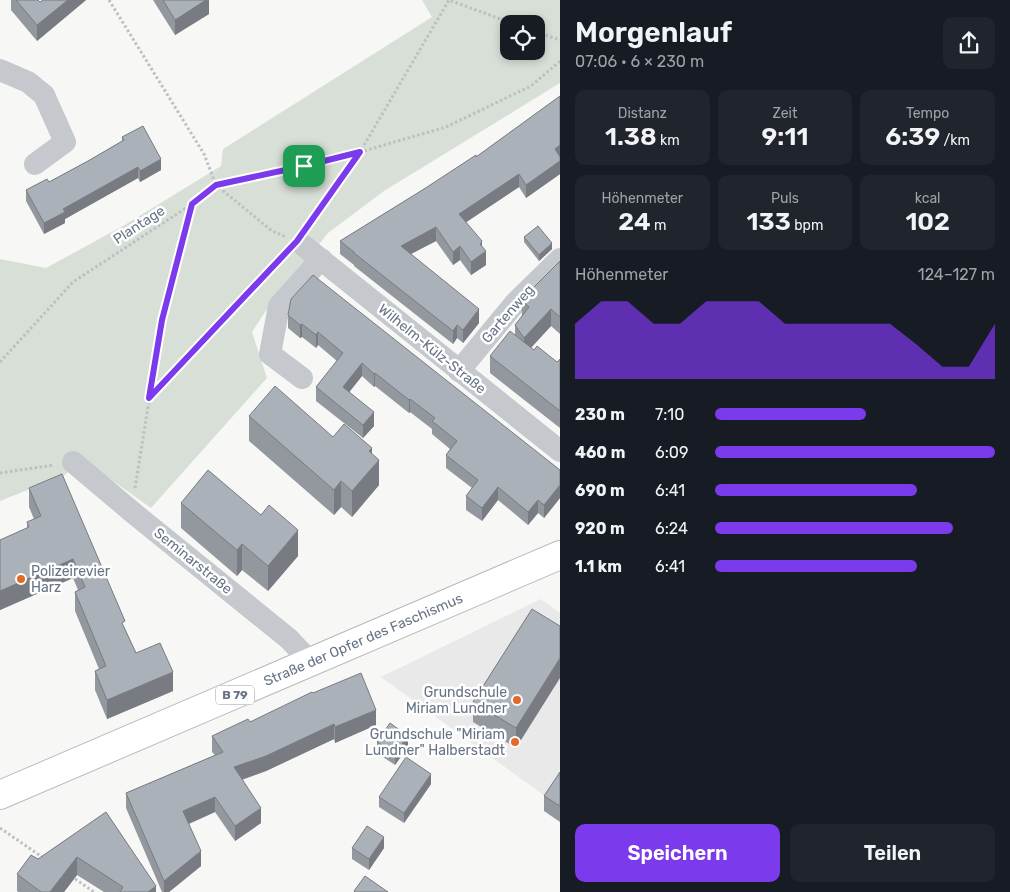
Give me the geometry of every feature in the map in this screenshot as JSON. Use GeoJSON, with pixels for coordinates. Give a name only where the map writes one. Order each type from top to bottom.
{"type":"FeatureCollection","features":[{"type":"Feature","properties":{"kind":"main road","name":"Straße der Opfer des Faschismus"},"geometry":{"type":"LineString","coordinates":[[0,796],[560,555]]}},
{"type":"Feature","properties":{"kind":"street"},"geometry":{"type":"LineString","coordinates":[[0,70],[28,82],[44,95],[65,142],[34,164]]}},
{"type":"Feature","properties":{"kind":"street"},"geometry":{"type":"LineString","coordinates":[[302,378],[270,354],[279,306],[307,249]]}},
{"type":"Feature","properties":{"kind":"street","name":"Wilhelm-Külz-Straße"},"geometry":{"type":"LineString","coordinates":[[307,249],[560,451]]}},
{"type":"Feature","properties":{"kind":"street","name":"Gartenweg"},"geometry":{"type":"LineString","coordinates":[[460,371],[516,302],[560,259]]}},
{"type":"Feature","properties":{"kind":"street","name":"Seminarstraße"},"geometry":{"type":"LineString","coordinates":[[73,462],[289,639],[309,664]]}},
{"type":"Feature","properties":{"kind":"path"},"geometry":{"type":"LineString","coordinates":[[109,0],[204,154],[216,185],[272,231],[307,249]]}},
{"type":"Feature","properties":{"kind":"path"},"geometry":{"type":"LineString","coordinates":[[149,398],[307,249],[360,152],[449,0],[500,19]]}},
{"type":"Feature","properties":{"kind":"path"},"geometry":{"type":"LineString","coordinates":[[545,35],[560,40]]}},
{"type":"Feature","properties":{"kind":"path"},"geometry":{"type":"LineString","coordinates":[[216,185],[360,152],[446,127],[531,86],[560,61]]}},
{"type":"Feature","properties":{"kind":"path","name":"Plantage"},"geometry":{"type":"LineString","coordinates":[[0,362],[73,282],[192,204],[216,185]]}},
{"type":"Feature","properties":{"kind":"path"},"geometry":{"type":"LineString","coordinates":[[131,511],[162,320],[192,204]]}},
{"type":"Feature","properties":{"kind":"path"},"geometry":{"type":"LineString","coordinates":[[0,473],[73,462]]}},
{"type":"Feature","properties":{"kind":"path"},"geometry":{"type":"LineString","coordinates":[[0,828],[47,860]]}},
{"type":"Feature","properties":{"kind":"path"},"geometry":{"type":"LineString","coordinates":[[70,876],[94,892]]}},
{"type":"Feature","properties":{"kind":"shaded area"},"geometry":{"type":"Polygon","coordinates":[[[422,0],[560,0],[560,83],[384,191],[328,233],[265,312],[252,332],[267,378],[151,508],[82,459],[65,475],[0,501],[0,259],[46,268],[123,226],[221,166],[223,149],[432,17],[422,0]]]}},
{"type":"Feature","properties":{"kind":"shaded area","name":"Grundschule \"Miriam Lundner\" Halberstadt"},"geometry":{"type":"Polygon","coordinates":[[[541,599],[560,613],[560,807],[381,677],[541,599]]]}},
{"type":"Feature","properties":{"kind":"building"},"geometry":{"type":"Polygon","coordinates":[[[16,0],[38,0],[40,2],[43,0],[68,0],[37,25],[16,0]]]}},
{"type":"Feature","properties":{"kind":"building"},"geometry":{"type":"Polygon","coordinates":[[[163,0],[206,0],[175,20],[163,0]]]}},
{"type":"Feature","properties":{"kind":"building"},"geometry":{"type":"Polygon","coordinates":[[[560,96],[560,145],[555,149],[560,157],[560,161],[526,185],[519,174],[459,214],[482,241],[480,244],[486,251],[471,262],[460,246],[453,252],[436,227],[401,246],[479,309],[463,330],[457,325],[453,331],[340,241],[476,155],[476,157],[560,96]]]}},
{"type":"Feature","properties":{"kind":"building"},"geometry":{"type":"Polygon","coordinates":[[[143,126],[161,159],[140,171],[138,167],[63,209],[65,212],[44,223],[26,190],[47,179],[49,182],[88,161],[124,140],[122,137],[143,126]]]}},
{"type":"Feature","properties":{"kind":"building"},"geometry":{"type":"Polygon","coordinates":[[[538,226],[552,243],[539,255],[524,237],[538,226]]]}},
{"type":"Feature","properties":{"kind":"building"},"geometry":{"type":"Polygon","coordinates":[[[560,261],[560,317],[551,309],[524,338],[515,325],[529,307],[521,300],[560,261]]]}},
{"type":"Feature","properties":{"kind":"building"},"geometry":{"type":"Polygon","coordinates":[[[313,275],[560,470],[560,485],[544,505],[538,500],[528,512],[498,487],[482,508],[466,496],[478,480],[446,455],[457,441],[432,421],[435,418],[374,374],[362,363],[343,387],[374,412],[363,425],[316,387],[343,353],[318,332],[316,335],[288,315],[291,299],[313,275]]]}},
{"type":"Feature","properties":{"kind":"building"},"geometry":{"type":"Polygon","coordinates":[[[510,331],[534,350],[537,346],[557,362],[560,359],[560,411],[490,356],[510,331]]]}},
{"type":"Feature","properties":{"kind":"building"},"geometry":{"type":"Polygon","coordinates":[[[275,386],[333,437],[344,424],[372,448],[369,451],[379,460],[352,491],[341,481],[334,490],[249,416],[275,386]]]}},
{"type":"Feature","properties":{"kind":"building"},"geometry":{"type":"Polygon","coordinates":[[[208,470],[261,515],[269,505],[298,530],[268,566],[242,544],[237,550],[181,503],[208,470]]]}},
{"type":"Feature","properties":{"kind":"building"},"geometry":{"type":"Polygon","coordinates":[[[62,474],[125,621],[122,623],[136,653],[160,643],[173,672],[107,700],[95,671],[106,666],[75,592],[85,587],[73,559],[0,591],[0,540],[29,527],[27,522],[41,516],[29,488],[62,474]]]}},
{"type":"Feature","properties":{"kind":"building","name":"Grundschule Miriam Lundner"},"geometry":{"type":"Polygon","coordinates":[[[532,609],[560,626],[560,658],[516,728],[473,702],[532,609]]]}},
{"type":"Feature","properties":{"kind":"building"},"geometry":{"type":"Polygon","coordinates":[[[361,673],[376,710],[335,727],[334,724],[266,756],[234,767],[261,808],[235,826],[215,797],[183,811],[201,851],[164,881],[126,793],[223,752],[212,736],[248,719],[250,722],[312,692],[361,673]]]}},
{"type":"Feature","properties":{"kind":"building"},"geometry":{"type":"Polygon","coordinates":[[[390,723],[408,736],[395,754],[377,742],[390,723]]]}},
{"type":"Feature","properties":{"kind":"building"},"geometry":{"type":"Polygon","coordinates":[[[406,757],[431,774],[404,813],[379,797],[406,757]]]}},
{"type":"Feature","properties":{"kind":"building"},"geometry":{"type":"Polygon","coordinates":[[[560,772],[560,806],[544,796],[560,772]]]}},
{"type":"Feature","properties":{"kind":"building"},"geometry":{"type":"Polygon","coordinates":[[[106,812],[156,886],[148,892],[120,892],[123,887],[77,857],[50,892],[41,892],[17,874],[31,855],[38,859],[106,812]]]}},
{"type":"Feature","properties":{"kind":"building"},"geometry":{"type":"Polygon","coordinates":[[[367,826],[384,837],[369,859],[352,848],[367,826]]]}},
{"type":"Feature","properties":{"kind":"building"},"geometry":{"type":"Polygon","coordinates":[[[365,876],[388,892],[355,892],[365,876]]]}},
{"type":"Feature","properties":{"kind":"place","name":"Polizeirevier Harz"},"geometry":{"type":"Point","coordinates":[21,579]}},
{"type":"Feature","properties":{"kind":"place","name":"Grundschule Miriam Lundner"},"geometry":{"type":"Point","coordinates":[517,700]}},
{"type":"Feature","properties":{"kind":"place","name":"Grundschule \"Miriam Lundner\" Halberstadt"},"geometry":{"type":"Point","coordinates":[515,742]}},
{"type":"Feature","properties":{"kind":"route"},"geometry":{"type":"LineString","coordinates":[[360,152],[297,241],[149,398],[162,320],[192,204],[216,185],[304,166],[360,152]]}}]}
